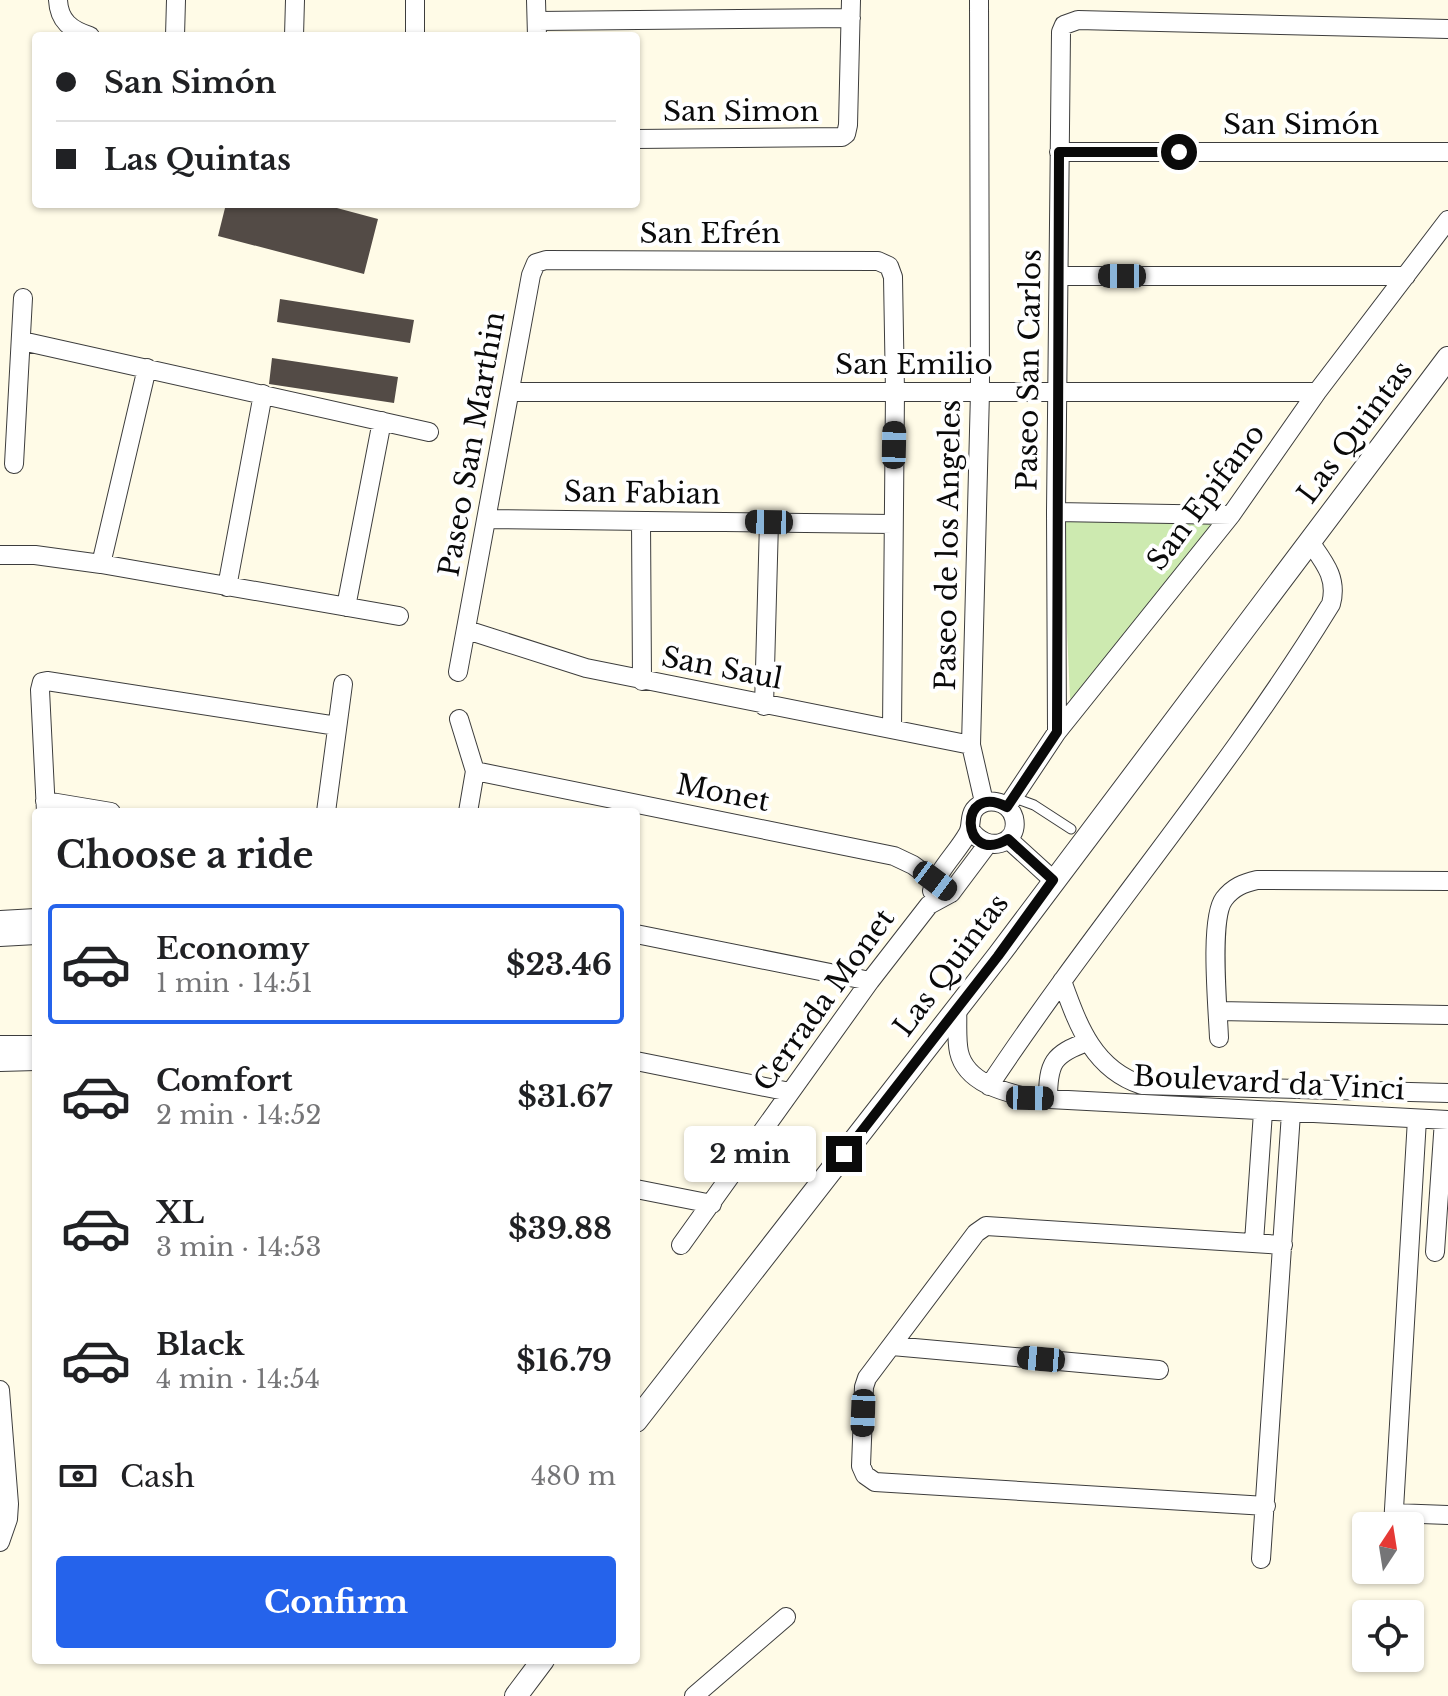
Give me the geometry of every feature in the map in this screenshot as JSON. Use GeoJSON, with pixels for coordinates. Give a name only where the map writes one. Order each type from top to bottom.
{"type":"FeatureCollection","features":[{"type":"Feature","properties":{"kind":"street"},"geometry":{"type":"LineString","coordinates":[[58,0],[59,12],[67,26],[81,32]]}},
{"type":"Feature","properties":{"kind":"street"},"geometry":{"type":"LineString","coordinates":[[175,32],[176,0]]}},
{"type":"Feature","properties":{"kind":"street"},"geometry":{"type":"LineString","coordinates":[[294,32],[295,0]]}},
{"type":"Feature","properties":{"kind":"street"},"geometry":{"type":"LineString","coordinates":[[415,0],[415,32]]}},
{"type":"Feature","properties":{"kind":"street"},"geometry":{"type":"LineString","coordinates":[[536,0],[537,28],[851,9]]}},
{"type":"Feature","properties":{"kind":"street","name":"Paseo de los Angeles"},"geometry":{"type":"LineString","coordinates":[[979,0],[980,392],[971,745],[984,802]]}},
{"type":"Feature","properties":{"kind":"street","name":"San Simon"},"geometry":{"type":"LineString","coordinates":[[640,139],[837,138],[846,134],[851,9]]}},
{"type":"Feature","properties":{"kind":"street","name":"Paseo San Carlos"},"geometry":{"type":"LineString","coordinates":[[1057,732],[1059,152],[1061,32],[1064,25],[1078,20],[1448,29]]}},
{"type":"Feature","properties":{"kind":"street","name":"San Simón"},"geometry":{"type":"LineString","coordinates":[[1059,152],[1448,152]]}},
{"type":"Feature","properties":{"kind":"street","name":"San Epifano"},"geometry":{"type":"LineString","coordinates":[[1011,802],[1057,732],[1231,515],[1317,392],[1448,220]]}},
{"type":"Feature","properties":{"kind":"street","name":"San Efrén"},"geometry":{"type":"LineString","coordinates":[[533,268],[536,263],[546,260],[878,261],[889,266],[893,277],[895,392]]}},
{"type":"Feature","properties":{"kind":"street","name":"Paseo San Marthin"},"geometry":{"type":"LineString","coordinates":[[458,672],[533,268]]}},
{"type":"Feature","properties":{"kind":"street"},"geometry":{"type":"LineString","coordinates":[[1059,276],[1406,276]]}},
{"type":"Feature","properties":{"kind":"street"},"geometry":{"type":"LineString","coordinates":[[14,464],[23,298]]}},
{"type":"Feature","properties":{"kind":"street"},"geometry":{"type":"LineString","coordinates":[[22,341],[429,432]]}},
{"type":"Feature","properties":{"kind":"street","name":"Las Quintas"},"geometry":{"type":"LineString","coordinates":[[640,1416],[957,1007],[1448,358]]}},
{"type":"Feature","properties":{"kind":"street"},"geometry":{"type":"LineString","coordinates":[[101,564],[147,368]]}},
{"type":"Feature","properties":{"kind":"street","name":"San Emilio"},"geometry":{"type":"LineString","coordinates":[[511,392],[1317,392]]}},
{"type":"Feature","properties":{"kind":"street"},"geometry":{"type":"LineString","coordinates":[[892,729],[895,392]]}},
{"type":"Feature","properties":{"kind":"street"},"geometry":{"type":"LineString","coordinates":[[227,587],[263,394]]}},
{"type":"Feature","properties":{"kind":"street"},"geometry":{"type":"LineString","coordinates":[[346,607],[382,421]]}},
{"type":"Feature","properties":{"kind":"street"},"geometry":{"type":"LineString","coordinates":[[1056,512],[1231,515]]}},
{"type":"Feature","properties":{"kind":"street","name":"San Fabian"},"geometry":{"type":"LineString","coordinates":[[487,519],[893,524]]}},
{"type":"Feature","properties":{"kind":"street"},"geometry":{"type":"LineString","coordinates":[[641,521],[642,681]]}},
{"type":"Feature","properties":{"kind":"street"},"geometry":{"type":"LineString","coordinates":[[764,706],[769,522]]}},
{"type":"Feature","properties":{"kind":"street","name":"Las Quintas"},"geometry":{"type":"LineString","coordinates":[[983,1082],[1214,776],[1331,604],[1333,579],[1310,542]]}},
{"type":"Feature","properties":{"kind":"street"},"geometry":{"type":"LineString","coordinates":[[0,555],[35,555],[101,564],[399,616]]}},
{"type":"Feature","properties":{"kind":"street","name":"San Saul"},"geometry":{"type":"LineString","coordinates":[[467,630],[547,657],[642,681],[971,745]]}},
{"type":"Feature","properties":{"kind":"street"},"geometry":{"type":"LineString","coordinates":[[46,807],[42,682],[337,726]]}},
{"type":"Feature","properties":{"kind":"street"},"geometry":{"type":"LineString","coordinates":[[327,808],[343,684]]}},
{"type":"Feature","properties":{"kind":"street"},"geometry":{"type":"LineString","coordinates":[[459,719],[475,771],[469,808]]}},
{"type":"Feature","properties":{"kind":"street","name":"Monet"},"geometry":{"type":"LineString","coordinates":[[475,771],[894,856],[951,893]]}},
{"type":"Feature","properties":{"kind":"street"},"geometry":{"type":"LineString","coordinates":[[984,802],[1011,802],[1014,828],[1008,839],[998,845],[987,845],[976,839],[970,829],[970,818],[975,808],[984,802]]}},
{"type":"Feature","properties":{"kind":"street"},"geometry":{"type":"LineString","coordinates":[[929,905],[935,881],[970,829]]}},
{"type":"Feature","properties":{"kind":"street"},"geometry":{"type":"LineString","coordinates":[[1008,839],[1053,880]]}},
{"type":"Feature","properties":{"kind":"street"},"geometry":{"type":"LineString","coordinates":[[929,905],[951,893],[987,845]]}},
{"type":"Feature","properties":{"kind":"street"},"geometry":{"type":"LineString","coordinates":[[1219,1038],[1216,936],[1219,912],[1222,901],[1242,884],[1257,880],[1448,881]]}},
{"type":"Feature","properties":{"kind":"street","name":"Cerrada Monet"},"geometry":{"type":"LineString","coordinates":[[681,1245],[870,981],[929,905]]}},
{"type":"Feature","properties":{"kind":"street"},"geometry":{"type":"LineString","coordinates":[[0,920],[32,918]]}},
{"type":"Feature","properties":{"kind":"street"},"geometry":{"type":"LineString","coordinates":[[0,937],[32,935]]}},
{"type":"Feature","properties":{"kind":"street"},"geometry":{"type":"LineString","coordinates":[[640,935],[870,981]]}},
{"type":"Feature","properties":{"kind":"street"},"geometry":{"type":"LineString","coordinates":[[1062,981],[1087,1042],[1119,1076]]}},
{"type":"Feature","properties":{"kind":"street"},"geometry":{"type":"LineString","coordinates":[[957,1007],[959,1053],[963,1063],[983,1082],[1030,1098],[1110,1103]]}},
{"type":"Feature","properties":{"kind":"street"},"geometry":{"type":"LineString","coordinates":[[1218,1011],[1448,1015]]}},
{"type":"Feature","properties":{"kind":"street"},"geometry":{"type":"LineString","coordinates":[[1048,1099],[1052,1063],[1059,1055],[1087,1042]]}},
{"type":"Feature","properties":{"kind":"street"},"geometry":{"type":"LineString","coordinates":[[0,1045],[32,1045]]}},
{"type":"Feature","properties":{"kind":"street"},"geometry":{"type":"LineString","coordinates":[[0,1062],[32,1061]]}},
{"type":"Feature","properties":{"kind":"street"},"geometry":{"type":"LineString","coordinates":[[640,1062],[790,1092]]}},
{"type":"Feature","properties":{"kind":"street","name":"Boulevard da Vinci"},"geometry":{"type":"LineString","coordinates":[[1446,1120],[1110,1103],[1119,1076],[1153,1086],[1448,1093]]}},
{"type":"Feature","properties":{"kind":"street"},"geometry":{"type":"LineString","coordinates":[[1254,1242],[1263,1112]]}},
{"type":"Feature","properties":{"kind":"street"},"geometry":{"type":"LineString","coordinates":[[1261,1559],[1291,1113]]}},
{"type":"Feature","properties":{"kind":"street"},"geometry":{"type":"LineString","coordinates":[[1394,1512],[1417,1119]]}},
{"type":"Feature","properties":{"kind":"street"},"geometry":{"type":"LineString","coordinates":[[1409,1251],[1441,1252],[1446,1120]]}},
{"type":"Feature","properties":{"kind":"street"},"geometry":{"type":"LineString","coordinates":[[640,1190],[712,1204]]}},
{"type":"Feature","properties":{"kind":"street"},"geometry":{"type":"LineString","coordinates":[[1266,1506],[881,1483],[870,1479],[861,1466],[864,1387],[976,1233],[986,1226],[1283,1245]]}},
{"type":"Feature","properties":{"kind":"street"},"geometry":{"type":"LineString","coordinates":[[892,1346],[1159,1370]]}},
{"type":"Feature","properties":{"kind":"street"},"geometry":{"type":"LineString","coordinates":[[0,1390],[9,1504],[8,1519],[0,1542]]}},
{"type":"Feature","properties":{"kind":"street"},"geometry":{"type":"LineString","coordinates":[[1424,1517],[1448,1515]]}},
{"type":"Feature","properties":{"kind":"street"},"geometry":{"type":"LineString","coordinates":[[694,1696],[786,1617]]}},
{"type":"Feature","properties":{"kind":"street"},"geometry":{"type":"LineString","coordinates":[[516,1696],[540,1664]]}},
{"type":"Feature","properties":{"kind":"lane"},"geometry":{"type":"LineString","coordinates":[[1011,802],[1034,805],[1071,829]]}},
{"type":"Feature","properties":{"kind":"green space"},"geometry":{"type":"Polygon","coordinates":[[[1062,519],[1219,523],[1074,706],[1070,698],[1062,519]]]}},
{"type":"Feature","properties":{"kind":"building"},"geometry":{"type":"Polygon","coordinates":[[[225,208],[337,208],[378,219],[364,274],[218,236],[225,208]]]}},
{"type":"Feature","properties":{"kind":"building"},"geometry":{"type":"Polygon","coordinates":[[[280,299],[414,320],[410,343],[277,322],[280,299]]]}},
{"type":"Feature","properties":{"kind":"building"},"geometry":{"type":"Polygon","coordinates":[[[272,358],[398,377],[394,403],[269,384],[272,358]]]}},
{"type":"Feature","properties":{"kind":"route"},"geometry":{"type":"LineString","coordinates":[[844,1154],[1053,880],[1008,839],[998,845],[987,845],[976,839],[970,829],[970,818],[975,808],[984,802],[996,801],[1007,807],[1057,732],[1059,152],[1179,152]]}}]}
